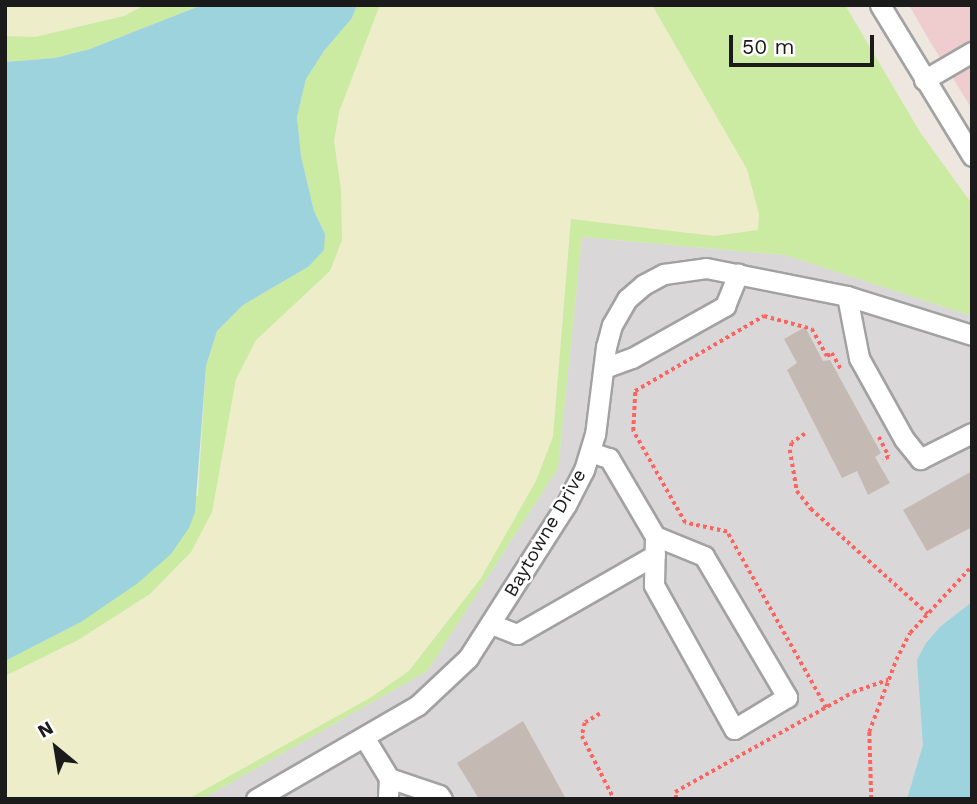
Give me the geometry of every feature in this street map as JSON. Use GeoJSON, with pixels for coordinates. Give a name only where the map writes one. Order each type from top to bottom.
{"type":"FeatureCollection","features":[{"type":"Feature","properties":{"kind":"street"},"geometry":{"type":"LineString","coordinates":[[880,5],[972,156]]}},
{"type":"Feature","properties":{"kind":"street"},"geometry":{"type":"LineString","coordinates":[[924,80],[972,52]]}},
{"type":"Feature","properties":{"kind":"street","name":"Baytowne Drive"},"geometry":{"type":"LineString","coordinates":[[256,799],[418,705],[446,682],[468,658],[566,505],[595,435],[606,347],[618,312],[643,285],[664,274],[690,269],[738,274],[847,296],[972,335]]}},
{"type":"Feature","properties":{"kind":"street"},"geometry":{"type":"LineString","coordinates":[[604,368],[676,335],[725,306],[738,274]]}},
{"type":"Feature","properties":{"kind":"street"},"geometry":{"type":"LineString","coordinates":[[847,296],[859,358],[904,439],[920,459],[972,433]]}},
{"type":"Feature","properties":{"kind":"street"},"geometry":{"type":"LineString","coordinates":[[491,624],[517,634],[655,545],[704,556],[788,697],[734,729],[654,585],[655,545],[609,458],[590,452]]}},
{"type":"Feature","properties":{"kind":"street"},"geometry":{"type":"LineString","coordinates":[[364,737],[389,778],[388,799]]}},
{"type":"Feature","properties":{"kind":"street"},"geometry":{"type":"LineString","coordinates":[[389,778],[439,795],[442,799]]}},
{"type":"Feature","properties":{"kind":"path"},"geometry":{"type":"LineString","coordinates":[[826,708],[727,532],[685,523],[632,431],[635,391],[764,316],[812,329],[827,356],[832,353],[845,376]]}},
{"type":"Feature","properties":{"kind":"path"},"geometry":{"type":"LineString","coordinates":[[877,433],[889,457],[883,460]]}},
{"type":"Feature","properties":{"kind":"path"},"geometry":{"type":"LineString","coordinates":[[806,434],[792,443],[790,450],[789,458],[797,491],[811,509],[928,614]]}},
{"type":"Feature","properties":{"kind":"path"},"geometry":{"type":"LineString","coordinates":[[871,799],[869,732],[888,680],[910,633],[972,566]]}},
{"type":"Feature","properties":{"kind":"path"},"geometry":{"type":"LineString","coordinates":[[676,799],[675,792],[853,692],[888,680]]}},
{"type":"Feature","properties":{"kind":"path"},"geometry":{"type":"LineString","coordinates":[[600,714],[585,723],[582,736],[614,799]]}},
{"type":"Feature","properties":{"kind":"shaded area"},"geometry":{"type":"Polygon","coordinates":[[[909,5],[972,5],[972,109],[929,40],[909,5]]]}},
{"type":"Feature","properties":{"kind":"shaded area"},"geometry":{"type":"Polygon","coordinates":[[[582,237],[785,255],[972,316],[972,799],[202,799],[427,671],[558,468],[582,237]]]}},
{"type":"Feature","properties":{"kind":"green space"},"geometry":{"type":"Polygon","coordinates":[[[5,5],[145,5],[124,16],[35,37],[5,36],[5,5]]]}},
{"type":"Feature","properties":{"kind":"green space"},"geometry":{"type":"Polygon","coordinates":[[[145,5],[202,5],[90,49],[55,58],[5,62],[5,36],[35,37],[124,16],[145,5]]]}},
{"type":"Feature","properties":{"kind":"green space"},"geometry":{"type":"Polygon","coordinates":[[[357,5],[379,7],[339,112],[334,141],[341,190],[342,240],[330,271],[256,340],[236,379],[212,512],[191,552],[150,594],[78,640],[5,676],[5,661],[81,622],[198,495],[206,366],[217,331],[243,305],[308,267],[325,234],[314,211],[301,156],[297,117],[306,79],[324,51],[352,18],[357,5]]]}},
{"type":"Feature","properties":{"kind":"green space"},"geometry":{"type":"Polygon","coordinates":[[[379,5],[652,5],[747,169],[760,214],[758,230],[714,236],[571,219],[553,437],[536,481],[481,578],[409,671],[370,698],[188,799],[5,799],[5,676],[78,640],[150,594],[227,420],[236,379],[256,340],[330,271],[341,190],[334,141],[339,112],[379,5]]]}},
{"type":"Feature","properties":{"kind":"green space"},"geometry":{"type":"Polygon","coordinates":[[[652,5],[845,5],[920,132],[972,204],[972,316],[785,255],[582,237],[558,468],[427,671],[202,799],[188,799],[370,698],[409,671],[481,578],[536,481],[553,437],[571,219],[714,236],[758,230],[759,214],[747,169],[652,5]]]}},
{"type":"Feature","properties":{"kind":"water"},"geometry":{"type":"Polygon","coordinates":[[[202,5],[357,5],[352,18],[324,51],[306,79],[297,117],[301,156],[314,211],[325,234],[324,250],[308,267],[243,305],[217,331],[206,366],[195,512],[189,528],[171,554],[138,583],[81,622],[5,661],[5,62],[55,58],[90,49],[202,5]]]}},
{"type":"Feature","properties":{"kind":"water"},"geometry":{"type":"Polygon","coordinates":[[[972,602],[972,799],[907,799],[923,745],[917,660],[926,643],[941,626],[972,602]]]}},
{"type":"Feature","properties":{"kind":"building"},"geometry":{"type":"Polygon","coordinates":[[[805,327],[823,361],[830,360],[881,453],[875,457],[890,483],[868,495],[857,471],[842,478],[787,370],[797,363],[784,339],[805,327]]]}},
{"type":"Feature","properties":{"kind":"building"},"geometry":{"type":"Polygon","coordinates":[[[972,471],[972,527],[927,551],[903,510],[972,471]]]}},
{"type":"Feature","properties":{"kind":"building"},"geometry":{"type":"Polygon","coordinates":[[[523,721],[566,799],[479,799],[457,763],[523,721]]]}}]}
